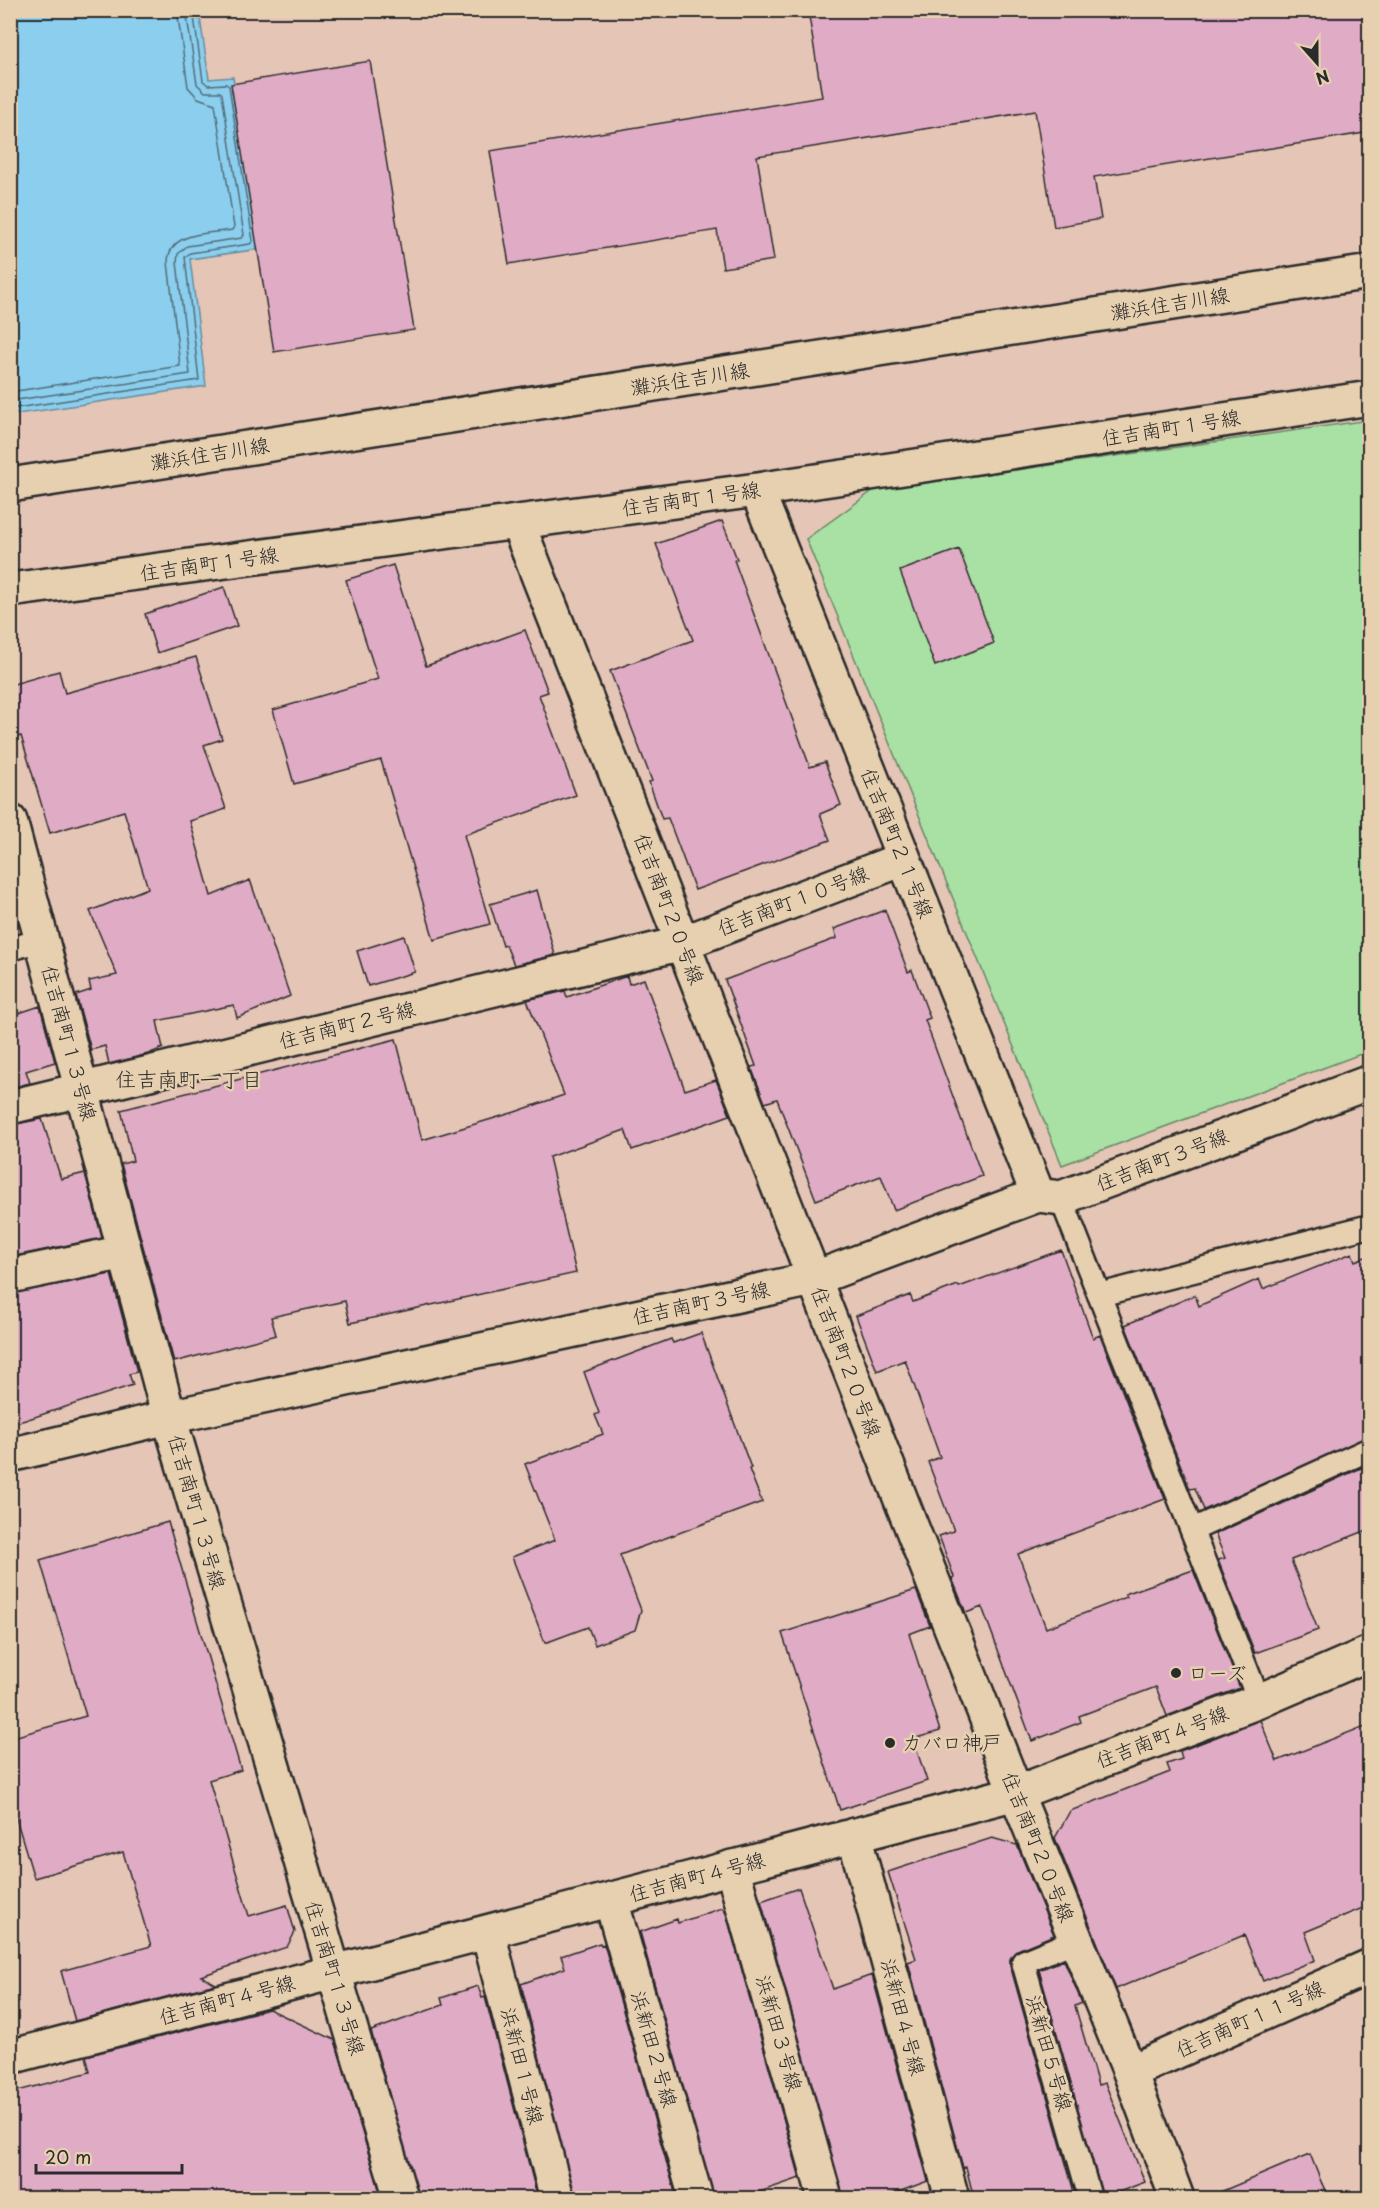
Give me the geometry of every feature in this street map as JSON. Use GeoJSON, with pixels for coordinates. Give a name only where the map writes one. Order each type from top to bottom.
{"type":"FeatureCollection","features":[{"type":"Feature","properties":{"kind":"street","name":"灘浜住吉川線"},"geometry":{"type":"LineString","coordinates":[[10,485],[1370,272]]}},
{"type":"Feature","properties":{"kind":"street","name":"住吉南町１号線"},"geometry":{"type":"LineString","coordinates":[[10,590],[518,524],[1370,398]]}},
{"type":"Feature","properties":{"kind":"street","name":"住吉南町２１号線"},"geometry":{"type":"LineString","coordinates":[[757,490],[903,859],[1050,1196]]}},
{"type":"Feature","properties":{"kind":"street","name":"住吉南町２０号線"},"geometry":{"type":"LineString","coordinates":[[518,524],[1016,1793],[1130,2072],[1177,2199]]}},
{"type":"Feature","properties":{"kind":"street","name":"住吉南町１３号線"},"geometry":{"type":"LineString","coordinates":[[10,821],[169,1417],[401,2199]]}},
{"type":"Feature","properties":{"kind":"street","name":"住吉南町１０号線"},"geometry":{"type":"LineString","coordinates":[[683,943],[903,859]]}},
{"type":"Feature","properties":{"kind":"street","name":"住吉南町２号線"},"geometry":{"type":"LineString","coordinates":[[10,1107],[683,943]]}},
{"type":"Feature","properties":{"kind":"street","name":"住吉南町３号線"},"geometry":{"type":"LineString","coordinates":[[10,1455],[169,1417],[813,1279],[1370,1082]]}},
{"type":"Feature","properties":{"kind":"street"},"geometry":{"type":"LineString","coordinates":[[10,1276],[124,1252]]}},
{"type":"Feature","properties":{"kind":"street","name":"住吉南町４号線"},"geometry":{"type":"LineString","coordinates":[[10,2056],[488,1933],[1016,1793],[1259,1701],[1370,1653]]}},
{"type":"Feature","properties":{"kind":"street","name":"浜新田４号線"},"geometry":{"type":"LineString","coordinates":[[854,1836],[952,2199]]}},
{"type":"Feature","properties":{"kind":"street","name":"浜新田３号線"},"geometry":{"type":"LineString","coordinates":[[732,1867],[825,2199]]}},
{"type":"Feature","properties":{"kind":"street","name":"浜新田２号線"},"geometry":{"type":"LineString","coordinates":[[611,1900],[696,2199]]}},
{"type":"Feature","properties":{"kind":"street","name":"浜新田１号線"},"geometry":{"type":"LineString","coordinates":[[488,1933],[557,2199]]}},
{"type":"Feature","properties":{"kind":"street","name":"住吉南町１１号線"},"geometry":{"type":"LineString","coordinates":[[1130,2072],[1370,1966]]}},
{"type":"Feature","properties":{"kind":"lane"},"geometry":{"type":"LineString","coordinates":[[10,949],[42,940]]}},
{"type":"Feature","properties":{"kind":"lane"},"geometry":{"type":"LineString","coordinates":[[1050,1196],[1099,1295],[1259,1701]]}},
{"type":"Feature","properties":{"kind":"lane"},"geometry":{"type":"LineString","coordinates":[[1099,1295],[1370,1226]]}},
{"type":"Feature","properties":{"kind":"lane"},"geometry":{"type":"LineString","coordinates":[[1192,1530],[1370,1449]]}},
{"type":"Feature","properties":{"kind":"lane","name":"浜新田５号線"},"geometry":{"type":"LineString","coordinates":[[1076,1940],[1023,1962],[1090,2199]]}},
{"type":"Feature","properties":{"kind":"green space"},"geometry":{"type":"Polygon","coordinates":[[[1369,420],[1369,1051],[1062,1165],[806,539],[874,490],[1369,420]]]}},
{"type":"Feature","properties":{"kind":"water"},"geometry":{"type":"Polygon","coordinates":[[[10,11],[199,11],[209,79],[233,77],[260,249],[190,259],[206,386],[11,415],[10,11]]]}},
{"type":"Feature","properties":{"kind":"building"},"geometry":{"type":"Polygon","coordinates":[[[808,10],[1370,10],[1370,132],[1094,177],[1101,219],[1054,227],[1035,111],[757,156],[774,260],[723,268],[717,230],[509,264],[490,151],[822,97],[808,10]]]}},
{"type":"Feature","properties":{"kind":"building"},"geometry":{"type":"Polygon","coordinates":[[[370,61],[414,330],[274,352],[231,84],[370,61]]]}},
{"type":"Feature","properties":{"kind":"building"},"geometry":{"type":"Polygon","coordinates":[[[722,521],[737,559],[734,560],[810,767],[825,762],[841,805],[820,814],[830,840],[695,890],[668,818],[662,819],[649,782],[652,781],[610,671],[693,640],[656,544],[722,521]]]}},
{"type":"Feature","properties":{"kind":"building"},"geometry":{"type":"Polygon","coordinates":[[[959,549],[994,643],[935,666],[900,571],[959,549]]]}},
{"type":"Feature","properties":{"kind":"building"},"geometry":{"type":"Polygon","coordinates":[[[393,565],[426,666],[525,630],[548,692],[539,695],[576,795],[464,835],[490,924],[434,940],[381,760],[294,784],[273,710],[378,679],[346,580],[393,565]]]}},
{"type":"Feature","properties":{"kind":"building"},"geometry":{"type":"Polygon","coordinates":[[[224,587],[237,626],[157,653],[145,614],[224,587]]]}},
{"type":"Feature","properties":{"kind":"building"},"geometry":{"type":"Polygon","coordinates":[[[196,657],[222,739],[204,745],[226,809],[190,821],[211,896],[250,880],[290,996],[237,1018],[234,1005],[157,1021],[163,1048],[109,1064],[105,1046],[91,1050],[76,995],[91,990],[89,981],[117,975],[90,911],[148,888],[124,811],[50,833],[21,736],[10,739],[10,685],[59,671],[65,693],[196,657]]]}},
{"type":"Feature","properties":{"kind":"building"},"geometry":{"type":"Polygon","coordinates":[[[537,890],[555,955],[514,965],[506,945],[503,946],[490,904],[537,890]]]}},
{"type":"Feature","properties":{"kind":"building"},"geometry":{"type":"Polygon","coordinates":[[[885,910],[908,972],[912,970],[930,1018],[925,1020],[982,1176],[894,1210],[881,1176],[816,1200],[777,1099],[765,1103],[751,1067],[756,1066],[725,980],[837,938],[834,929],[885,910]]]}},
{"type":"Feature","properties":{"kind":"building"},"geometry":{"type":"Polygon","coordinates":[[[404,936],[415,972],[368,986],[357,951],[404,936]]]}},
{"type":"Feature","properties":{"kind":"building"},"geometry":{"type":"Polygon","coordinates":[[[627,976],[629,984],[644,979],[685,1090],[716,1080],[730,1115],[632,1150],[625,1130],[549,1157],[576,1273],[350,1323],[345,1301],[271,1317],[276,1335],[174,1362],[121,1164],[133,1161],[121,1110],[396,1039],[422,1140],[564,1095],[527,1000],[565,991],[567,997],[627,976]]]}},
{"type":"Feature","properties":{"kind":"building"},"geometry":{"type":"Polygon","coordinates":[[[40,1006],[55,1062],[26,1071],[30,1083],[10,1088],[10,1016],[40,1006]]]}},
{"type":"Feature","properties":{"kind":"building"},"geometry":{"type":"Polygon","coordinates":[[[42,1119],[61,1179],[85,1173],[102,1238],[10,1257],[10,1125],[42,1119]]]}},
{"type":"Feature","properties":{"kind":"building"},"geometry":{"type":"Polygon","coordinates":[[[1061,1250],[1093,1338],[1100,1335],[1165,1499],[1018,1554],[1046,1628],[1127,1597],[1125,1594],[1193,1570],[1240,1688],[1167,1716],[1156,1687],[1079,1716],[1081,1722],[1032,1741],[982,1607],[966,1613],[952,1578],[954,1577],[939,1536],[954,1531],[928,1462],[940,1457],[905,1360],[877,1371],[856,1316],[910,1295],[913,1302],[1061,1250]]]}},
{"type":"Feature","properties":{"kind":"building"},"geometry":{"type":"Polygon","coordinates":[[[1352,1253],[1355,1261],[1370,1255],[1370,1436],[1204,1510],[1195,1488],[1190,1489],[1125,1325],[1195,1295],[1199,1306],[1259,1279],[1263,1289],[1352,1253]]]}},
{"type":"Feature","properties":{"kind":"building"},"geometry":{"type":"Polygon","coordinates":[[[111,1274],[137,1372],[129,1374],[133,1385],[10,1425],[10,1294],[111,1274]]]}},
{"type":"Feature","properties":{"kind":"building"},"geometry":{"type":"Polygon","coordinates":[[[701,1333],[762,1502],[620,1555],[641,1610],[635,1630],[595,1645],[588,1627],[545,1643],[512,1557],[555,1540],[525,1464],[603,1434],[595,1415],[599,1413],[584,1372],[671,1339],[673,1343],[701,1333]]]}},
{"type":"Feature","properties":{"kind":"building"},"geometry":{"type":"Polygon","coordinates":[[[1370,1464],[1370,1529],[1291,1560],[1318,1630],[1255,1653],[1218,1560],[1225,1558],[1215,1534],[1370,1464]]]}},
{"type":"Feature","properties":{"kind":"building"},"geometry":{"type":"Polygon","coordinates":[[[168,1522],[241,1770],[209,1780],[249,1916],[287,1905],[295,1932],[287,1947],[201,1976],[216,1984],[75,2021],[61,1971],[151,1946],[123,1852],[34,1878],[10,1798],[10,1738],[86,1716],[40,1560],[168,1522]]]}},
{"type":"Feature","properties":{"kind":"building"},"geometry":{"type":"Polygon","coordinates":[[[916,1590],[930,1626],[909,1634],[940,1731],[913,1739],[927,1781],[840,1810],[782,1633],[916,1590]]]}},
{"type":"Feature","properties":{"kind":"building"},"geometry":{"type":"Polygon","coordinates":[[[1260,1720],[1277,1761],[1370,1724],[1370,1905],[1305,1932],[1315,1960],[1263,1981],[1244,1935],[1116,1989],[1055,1838],[1070,1811],[1170,1772],[1167,1764],[1182,1759],[1180,1751],[1260,1720]]]}},
{"type":"Feature","properties":{"kind":"building"},"geometry":{"type":"Polygon","coordinates":[[[992,1838],[1017,1845],[1054,1935],[1017,1950],[1010,1959],[1010,1965],[1076,2199],[974,2199],[966,2167],[963,2168],[908,1962],[916,1959],[888,1872],[992,1838]]]}},
{"type":"Feature","properties":{"kind":"building"},"geometry":{"type":"Polygon","coordinates":[[[799,1888],[833,1989],[872,1975],[928,2181],[879,2199],[843,2199],[761,1901],[799,1888]]]}},
{"type":"Feature","properties":{"kind":"building"},"geometry":{"type":"Polygon","coordinates":[[[722,1908],[726,1913],[800,2178],[739,2199],[714,2199],[640,1932],[677,1919],[678,1923],[722,1908]]]}},
{"type":"Feature","properties":{"kind":"building"},"geometry":{"type":"Polygon","coordinates":[[[600,1943],[604,1944],[677,2199],[575,2199],[521,1984],[565,1968],[561,1956],[600,1943]]]}},
{"type":"Feature","properties":{"kind":"building"},"geometry":{"type":"Polygon","coordinates":[[[1064,1960],[1082,2003],[1075,2006],[1098,2085],[1105,2083],[1145,2182],[1103,2198],[1039,1970],[1064,1960]]]}},
{"type":"Feature","properties":{"kind":"building"},"geometry":{"type":"Polygon","coordinates":[[[478,1986],[482,1998],[485,1997],[538,2199],[419,2199],[371,2031],[443,2005],[441,1998],[478,1986]]]}},
{"type":"Feature","properties":{"kind":"building"},"geometry":{"type":"Polygon","coordinates":[[[269,2009],[335,2040],[382,2199],[10,2199],[10,2093],[90,2072],[86,2056],[269,2009]]]}},
{"type":"Feature","properties":{"kind":"building"},"geometry":{"type":"Polygon","coordinates":[[[1310,2154],[1328,2199],[1206,2199],[1206,2198],[1310,2154]]]}},
{"type":"Feature","properties":{"kind":"place","name":"ローズ"},"geometry":{"type":"Point","coordinates":[1176,1673]}},
{"type":"Feature","properties":{"kind":"place","name":"カバロ神戸"},"geometry":{"type":"Point","coordinates":[890,1743]}},
{"type":"Feature","properties":{"kind":"district","name":"住吉南町一丁目"},"geometry":{"type":"Point","coordinates":[189,1080]}}]}
